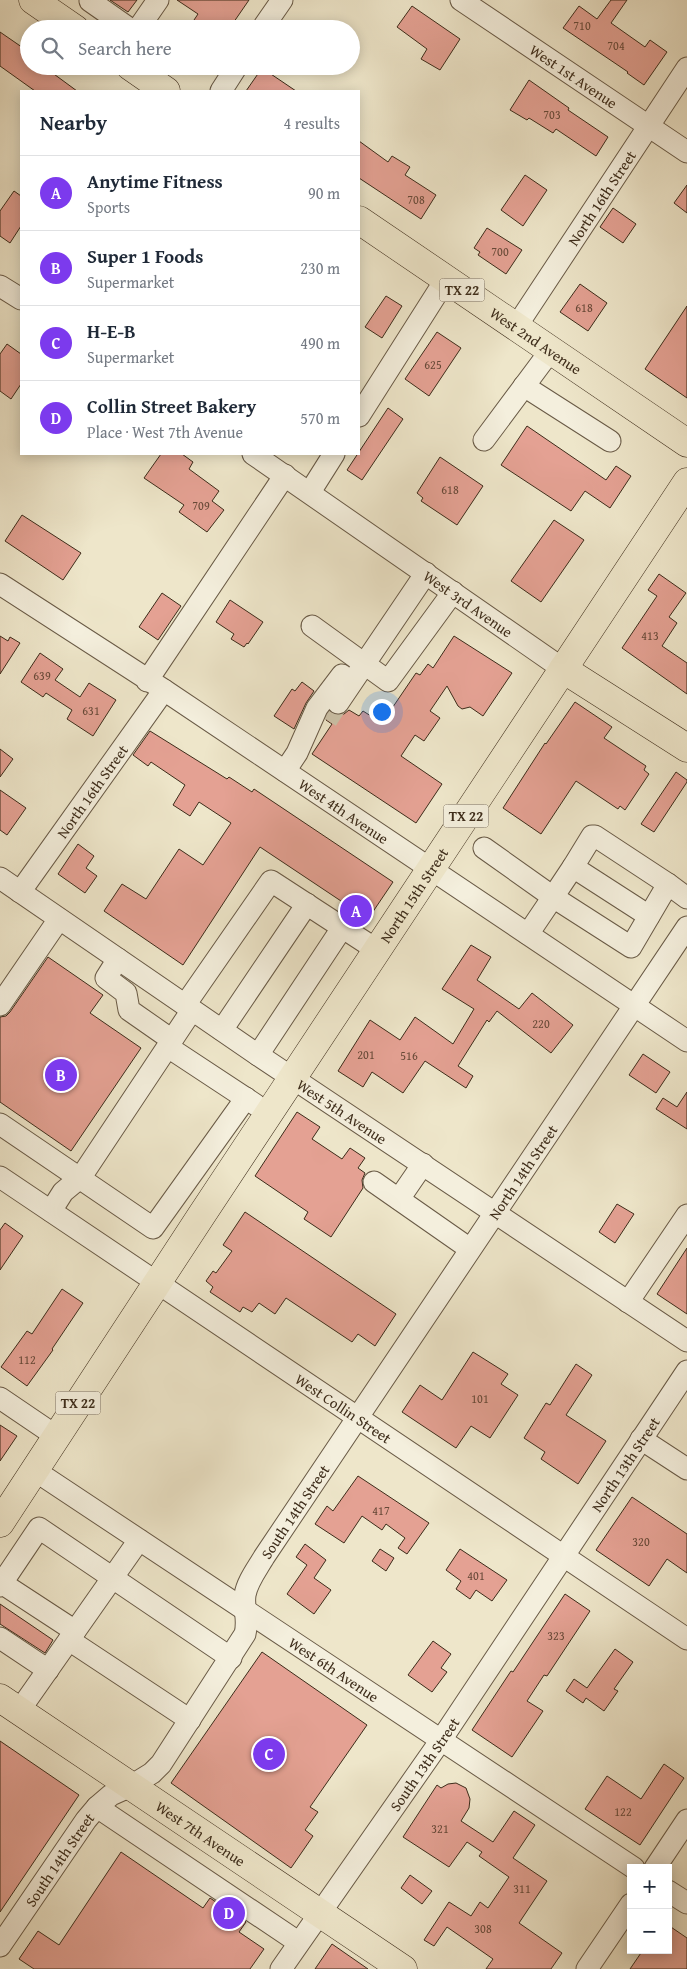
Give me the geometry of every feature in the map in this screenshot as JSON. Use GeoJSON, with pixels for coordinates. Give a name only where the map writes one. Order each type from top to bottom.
{"type":"FeatureCollection","features":[{"type":"Feature","properties":{"kind":"main road"},"geometry":{"type":"LineString","coordinates":[[33,0],[62,20]]}},
{"type":"Feature","properties":{"kind":"main road"},"geometry":{"type":"LineString","coordinates":[[143,75],[165,90]]}},
{"type":"Feature","properties":{"kind":"main road","name":"West 2nd Avenue"},"geometry":{"type":"LineString","coordinates":[[360,221],[687,443]]}},
{"type":"Feature","properties":{"kind":"main road","name":"North 15th Street"},"geometry":{"type":"LineString","coordinates":[[157,1282],[687,482]]}},
{"type":"Feature","properties":{"kind":"main road","name":"West 3rd Avenue"},"geometry":{"type":"LineString","coordinates":[[563,669],[687,748]]}},
{"type":"Feature","properties":{"kind":"main road","name":"TX 22"},"geometry":{"type":"LineString","coordinates":[[0,1522],[157,1282]]}},
{"type":"Feature","properties":{"kind":"main road","name":"West 7th Avenue"},"geometry":{"type":"LineString","coordinates":[[10,1704],[403,1969]]}},
{"type":"Feature","properties":{"kind":"street"},"geometry":{"type":"LineString","coordinates":[[144,20],[158,0]]}},
{"type":"Feature","properties":{"kind":"street"},"geometry":{"type":"LineString","coordinates":[[268,20],[282,0]]}},
{"type":"Feature","properties":{"kind":"street","name":"West 1st Avenue"},"geometry":{"type":"LineString","coordinates":[[461,0],[687,152]]}},
{"type":"Feature","properties":{"kind":"street"},"geometry":{"type":"LineString","coordinates":[[78,20],[90,1],[117,20]]}},
{"type":"Feature","properties":{"kind":"street","name":"North 16th Street"},"geometry":{"type":"LineString","coordinates":[[516,326],[687,68]]}},
{"type":"Feature","properties":{"kind":"street"},"geometry":{"type":"LineString","coordinates":[[222,90],[231,75]]}},
{"type":"Feature","properties":{"kind":"street"},"geometry":{"type":"LineString","coordinates":[[360,414],[446,279]]}},
{"type":"Feature","properties":{"kind":"street"},"geometry":{"type":"LineString","coordinates":[[0,286],[20,299]]}},
{"type":"Feature","properties":{"kind":"street"},"geometry":{"type":"LineString","coordinates":[[484,440],[551,350]]}},
{"type":"Feature","properties":{"kind":"street"},"geometry":{"type":"LineString","coordinates":[[524,386],[610,441]]}},
{"type":"Feature","properties":{"kind":"street","name":"West 3rd Avenue"},"geometry":{"type":"LineString","coordinates":[[255,455],[563,669]]}},
{"type":"Feature","properties":{"kind":"street"},"geometry":{"type":"LineString","coordinates":[[310,492],[333,455]]}},
{"type":"Feature","properties":{"kind":"street","name":"North 16th Street"},"geometry":{"type":"LineString","coordinates":[[20,892],[156,686],[285,475]]}},
{"type":"Feature","properties":{"kind":"street"},"geometry":{"type":"LineString","coordinates":[[285,771],[297,752],[318,708],[359,660],[426,573]]}},
{"type":"Feature","properties":{"kind":"street","name":"West 4th Avenue"},"geometry":{"type":"LineString","coordinates":[[0,584],[285,771],[687,1041]]}},
{"type":"Feature","properties":{"kind":"street"},"geometry":{"type":"LineString","coordinates":[[312,626],[388,681],[453,592]]}},
{"type":"Feature","properties":{"kind":"street"},"geometry":{"type":"LineString","coordinates":[[338,703],[359,660]]}},
{"type":"Feature","properties":{"kind":"street"},"geometry":{"type":"LineString","coordinates":[[297,752],[327,720]]}},
{"type":"Feature","properties":{"kind":"street"},"geometry":{"type":"LineString","coordinates":[[528,934],[592,836],[595,836],[687,898]]}},
{"type":"Feature","properties":{"kind":"street"},"geometry":{"type":"LineString","coordinates":[[484,848],[631,947],[668,884]]}},
{"type":"Feature","properties":{"kind":"street"},"geometry":{"type":"LineString","coordinates":[[573,866],[649,916]]}},
{"type":"Feature","properties":{"kind":"street","name":"West 5th Avenue"},"geometry":{"type":"LineString","coordinates":[[0,878],[258,1055],[687,1341]]}},
{"type":"Feature","properties":{"kind":"street"},"geometry":{"type":"LineString","coordinates":[[51,1211],[63,1192],[81,1177],[170,1044],[189,1008],[271,881],[377,950]]}},
{"type":"Feature","properties":{"kind":"street"},"geometry":{"type":"LineString","coordinates":[[222,1030],[306,904]]}},
{"type":"Feature","properties":{"kind":"street"},"geometry":{"type":"LineString","coordinates":[[0,1005],[59,919]]}},
{"type":"Feature","properties":{"kind":"street","name":"North 14th Street"},"geometry":{"type":"LineString","coordinates":[[357,1417],[687,927]]}},
{"type":"Feature","properties":{"kind":"street"},"geometry":{"type":"LineString","coordinates":[[258,1055],[342,928]]}},
{"type":"Feature","properties":{"kind":"street"},"geometry":{"type":"LineString","coordinates":[[118,959],[106,978],[126,993],[129,1010],[170,1044],[269,1113]]}},
{"type":"Feature","properties":{"kind":"street"},"geometry":{"type":"LineString","coordinates":[[0,1124],[81,1177],[153,1228],[246,1098]]}},
{"type":"Feature","properties":{"kind":"street"},"geometry":{"type":"LineString","coordinates":[[399,1199],[423,1164]]}},
{"type":"Feature","properties":{"kind":"street","name":"West Collin Street"},"geometry":{"type":"LineString","coordinates":[[0,1177],[687,1639]]}},
{"type":"Feature","properties":{"kind":"street"},"geometry":{"type":"LineString","coordinates":[[374,1182],[470,1249]]}},
{"type":"Feature","properties":{"kind":"street"},"geometry":{"type":"LineString","coordinates":[[175,1198],[201,1216]]}},
{"type":"Feature","properties":{"kind":"street"},"geometry":{"type":"LineString","coordinates":[[628,1302],[687,1215]]}},
{"type":"Feature","properties":{"kind":"street","name":"North 13th Street"},"geometry":{"type":"LineString","coordinates":[[563,1556],[687,1371]]}},
{"type":"Feature","properties":{"kind":"street"},"geometry":{"type":"LineString","coordinates":[[0,1398],[56,1436]]}},
{"type":"Feature","properties":{"kind":"street","name":"South 14th Street"},"geometry":{"type":"LineString","coordinates":[[0,1946],[86,1820],[97,1807],[110,1795],[131,1786],[152,1773],[162,1764],[245,1634],[248,1624],[245,1598],[247,1586],[255,1571],[357,1417]]}},
{"type":"Feature","properties":{"kind":"street"},"geometry":{"type":"LineString","coordinates":[[641,1439],[687,1470]]}},
{"type":"Feature","properties":{"kind":"street","name":"West 6th Avenue"},"geometry":{"type":"LineString","coordinates":[[34,1470],[628,1864]]}},
{"type":"Feature","properties":{"kind":"street"},"geometry":{"type":"LineString","coordinates":[[190,1720],[1,1584],[39,1528],[231,1658]]}},
{"type":"Feature","properties":{"kind":"street"},"geometry":{"type":"LineString","coordinates":[[10,1704],[48,1670],[139,1540]]}},
{"type":"Feature","properties":{"kind":"street","name":"South 13th Street"},"geometry":{"type":"LineString","coordinates":[[281,1969],[298,1942],[441,1740],[563,1556]]}},
{"type":"Feature","properties":{"kind":"street"},"geometry":{"type":"LineString","coordinates":[[0,1638],[48,1670]]}},
{"type":"Feature","properties":{"kind":"street"},"geometry":{"type":"LineString","coordinates":[[97,1807],[298,1942]]}},
{"type":"Feature","properties":{"kind":"street"},"geometry":{"type":"LineString","coordinates":[[658,1864],[687,1820]]}},
{"type":"Feature","properties":{"kind":"street"},"geometry":{"type":"LineString","coordinates":[[672,1894],[687,1903]]}},
{"type":"Feature","properties":{"kind":"street"},"geometry":{"type":"LineString","coordinates":[[587,1969],[628,1909]]}},
{"type":"Feature","properties":{"kind":"building"},"geometry":{"type":"Polygon","coordinates":[[[110,0],[137,0],[128,12],[110,0]]]}},
{"type":"Feature","properties":{"kind":"building"},"geometry":{"type":"Polygon","coordinates":[[[177,0],[249,0],[235,20],[194,20],[198,14],[177,0]]]}},
{"type":"Feature","properties":{"kind":"building"},"geometry":{"type":"Polygon","coordinates":[[[611,0],[627,0],[611,23],[645,47],[650,40],[667,52],[644,85],[563,28],[579,6],[597,19],[611,0]]]}},
{"type":"Feature","properties":{"kind":"building"},"geometry":{"type":"Polygon","coordinates":[[[412,6],[460,39],[440,70],[421,59],[427,49],[397,27],[412,6]]]}},
{"type":"Feature","properties":{"kind":"building"},"geometry":{"type":"Polygon","coordinates":[[[0,32],[20,46],[20,75],[55,75],[76,90],[34,90],[0,66],[0,32]]]}},
{"type":"Feature","properties":{"kind":"building"},"geometry":{"type":"Polygon","coordinates":[[[257,75],[272,75],[295,90],[247,90],[257,75]]]}},
{"type":"Feature","properties":{"kind":"building"},"geometry":{"type":"Polygon","coordinates":[[[529,80],[569,108],[568,110],[608,137],[596,156],[556,129],[553,133],[529,118],[527,120],[510,110],[529,80]]]}},
{"type":"Feature","properties":{"kind":"building"},"geometry":{"type":"Polygon","coordinates":[[[360,142],[388,162],[392,156],[410,167],[405,175],[436,195],[421,219],[360,179],[360,142]]]}},
{"type":"Feature","properties":{"kind":"building"},"geometry":{"type":"Polygon","coordinates":[[[525,175],[547,190],[523,226],[501,210],[525,175]]]}},
{"type":"Feature","properties":{"kind":"building"},"geometry":{"type":"Polygon","coordinates":[[[687,185],[687,213],[674,203],[687,185]]]}},
{"type":"Feature","properties":{"kind":"building"},"geometry":{"type":"Polygon","coordinates":[[[14,191],[20,195],[20,228],[10,243],[0,236],[0,211],[14,191]]]}},
{"type":"Feature","properties":{"kind":"building"},"geometry":{"type":"Polygon","coordinates":[[[613,208],[636,224],[623,243],[600,227],[613,208]]]}},
{"type":"Feature","properties":{"kind":"building"},"geometry":{"type":"Polygon","coordinates":[[[487,228],[522,250],[506,274],[478,255],[480,252],[474,248],[487,228]]]}},
{"type":"Feature","properties":{"kind":"building"},"geometry":{"type":"Polygon","coordinates":[[[580,284],[607,303],[588,331],[560,312],[580,284]]]}},
{"type":"Feature","properties":{"kind":"building"},"geometry":{"type":"Polygon","coordinates":[[[386,296],[402,306],[382,338],[365,327],[386,296]]]}},
{"type":"Feature","properties":{"kind":"building"},"geometry":{"type":"Polygon","coordinates":[[[687,306],[687,398],[645,369],[687,306]]]}},
{"type":"Feature","properties":{"kind":"building"},"geometry":{"type":"Polygon","coordinates":[[[437,332],[461,348],[429,396],[405,379],[437,332]]]}},
{"type":"Feature","properties":{"kind":"building"},"geometry":{"type":"Polygon","coordinates":[[[7,344],[20,353],[20,386],[11,399],[0,391],[0,354],[7,344]]]}},
{"type":"Feature","properties":{"kind":"building"},"geometry":{"type":"Polygon","coordinates":[[[388,408],[403,419],[362,480],[347,470],[357,455],[360,455],[360,450],[388,408]]]}},
{"type":"Feature","properties":{"kind":"building"},"geometry":{"type":"Polygon","coordinates":[[[527,426],[606,480],[616,466],[631,476],[610,508],[585,491],[571,511],[501,465],[527,426]]]}},
{"type":"Feature","properties":{"kind":"building"},"geometry":{"type":"Polygon","coordinates":[[[160,455],[183,455],[193,462],[189,469],[219,491],[212,501],[224,510],[207,532],[179,512],[184,505],[144,478],[160,455]]]}},
{"type":"Feature","properties":{"kind":"building"},"geometry":{"type":"Polygon","coordinates":[[[440,457],[483,486],[457,525],[421,501],[423,498],[417,493],[440,457]]]}},
{"type":"Feature","properties":{"kind":"building"},"geometry":{"type":"Polygon","coordinates":[[[22,515],[81,553],[63,580],[5,541],[22,515]]]}},
{"type":"Feature","properties":{"kind":"building"},"geometry":{"type":"Polygon","coordinates":[[[554,520],[584,540],[541,602],[511,581],[554,520]]]}},
{"type":"Feature","properties":{"kind":"building"},"geometry":{"type":"Polygon","coordinates":[[[659,574],[686,593],[669,617],[677,623],[662,646],[687,663],[687,694],[622,648],[657,596],[648,590],[659,574]]]}},
{"type":"Feature","properties":{"kind":"building"},"geometry":{"type":"Polygon","coordinates":[[[162,593],[181,606],[158,640],[139,627],[162,593]]]}},
{"type":"Feature","properties":{"kind":"building"},"geometry":{"type":"Polygon","coordinates":[[[230,600],[263,622],[244,647],[231,639],[234,634],[216,622],[230,600]]]}},
{"type":"Feature","properties":{"kind":"building"},"geometry":{"type":"Polygon","coordinates":[[[0,636],[8,641],[10,637],[20,643],[0,674],[0,636]]]}},
{"type":"Feature","properties":{"kind":"building"},"geometry":{"type":"Polygon","coordinates":[[[454,636],[512,673],[483,716],[470,707],[462,709],[458,706],[447,686],[430,711],[440,718],[424,741],[415,735],[401,756],[442,784],[416,823],[312,754],[332,724],[326,720],[330,712],[338,715],[344,714],[349,710],[359,716],[363,711],[382,723],[416,673],[420,675],[428,664],[433,668],[454,636]]]}},
{"type":"Feature","properties":{"kind":"building"},"geometry":{"type":"Polygon","coordinates":[[[40,653],[63,669],[55,680],[80,697],[89,683],[116,700],[93,736],[67,719],[72,710],[46,693],[43,697],[21,682],[40,653]]]}},
{"type":"Feature","properties":{"kind":"building"},"geometry":{"type":"Polygon","coordinates":[[[302,682],[314,691],[294,729],[274,716],[292,689],[295,691],[302,682]]]}},
{"type":"Feature","properties":{"kind":"building"},"geometry":{"type":"Polygon","coordinates":[[[575,702],[612,727],[604,738],[646,766],[644,770],[649,774],[625,810],[620,806],[618,809],[576,781],[541,834],[503,808],[545,743],[575,702]]]}},
{"type":"Feature","properties":{"kind":"building"},"geometry":{"type":"Polygon","coordinates":[[[150,731],[227,779],[229,777],[252,792],[254,789],[393,882],[368,919],[260,847],[183,965],[104,911],[122,884],[146,899],[179,849],[203,865],[231,823],[199,802],[190,816],[173,805],[185,785],[151,762],[148,766],[133,755],[150,731]]]}},
{"type":"Feature","properties":{"kind":"building"},"geometry":{"type":"Polygon","coordinates":[[[0,749],[13,759],[0,777],[0,749]]]}},
{"type":"Feature","properties":{"kind":"building"},"geometry":{"type":"Polygon","coordinates":[[[676,772],[687,782],[654,832],[641,824],[676,772]]]}},
{"type":"Feature","properties":{"kind":"building"},"geometry":{"type":"Polygon","coordinates":[[[0,790],[26,808],[7,835],[0,830],[0,790]]]}},
{"type":"Feature","properties":{"kind":"building"},"geometry":{"type":"Polygon","coordinates":[[[78,844],[94,856],[86,868],[97,876],[85,893],[58,874],[78,844]]]}},
{"type":"Feature","properties":{"kind":"building"},"geometry":{"type":"Polygon","coordinates":[[[471,945],[491,957],[477,980],[519,1009],[532,993],[573,1025],[551,1053],[497,1011],[489,1022],[487,1020],[458,1066],[473,1076],[466,1088],[425,1061],[403,1093],[372,1072],[363,1087],[338,1071],[370,1020],[400,1040],[415,1017],[453,1044],[474,1009],[442,989],[471,945]]]}},
{"type":"Feature","properties":{"kind":"building"},"geometry":{"type":"Polygon","coordinates":[[[48,957],[103,995],[90,1013],[141,1048],[71,1151],[0,1102],[0,1017],[6,1016],[10,1012],[48,957]]]}},
{"type":"Feature","properties":{"kind":"building"},"geometry":{"type":"Polygon","coordinates":[[[643,1054],[670,1072],[656,1093],[629,1075],[643,1054]]]}},
{"type":"Feature","properties":{"kind":"building"},"geometry":{"type":"Polygon","coordinates":[[[687,1092],[687,1129],[656,1109],[663,1098],[677,1107],[687,1092]]]}},
{"type":"Feature","properties":{"kind":"building"},"geometry":{"type":"Polygon","coordinates":[[[297,1112],[320,1127],[312,1139],[342,1159],[350,1148],[365,1158],[358,1168],[365,1173],[362,1180],[363,1188],[331,1237],[304,1219],[308,1212],[255,1176],[297,1112]]]}},
{"type":"Feature","properties":{"kind":"building"},"geometry":{"type":"Polygon","coordinates":[[[617,1204],[634,1214],[615,1243],[599,1232],[617,1204]]]}},
{"type":"Feature","properties":{"kind":"building"},"geometry":{"type":"Polygon","coordinates":[[[245,1212],[396,1314],[375,1346],[358,1334],[352,1342],[286,1298],[275,1314],[259,1303],[252,1312],[243,1307],[240,1312],[210,1292],[213,1287],[206,1281],[213,1271],[216,1273],[232,1251],[223,1245],[245,1212]]]}},
{"type":"Feature","properties":{"kind":"building"},"geometry":{"type":"Polygon","coordinates":[[[5,1223],[23,1236],[0,1270],[0,1230],[5,1223]]]}},
{"type":"Feature","properties":{"kind":"building"},"geometry":{"type":"Polygon","coordinates":[[[687,1248],[687,1314],[657,1294],[687,1248]]]}},
{"type":"Feature","properties":{"kind":"building"},"geometry":{"type":"Polygon","coordinates":[[[62,1289],[83,1303],[27,1386],[1,1367],[27,1331],[32,1334],[62,1289]]]}},
{"type":"Feature","properties":{"kind":"building"},"geometry":{"type":"Polygon","coordinates":[[[473,1352],[508,1374],[501,1384],[518,1395],[490,1438],[471,1426],[456,1448],[402,1412],[420,1385],[442,1400],[473,1352]]]}},
{"type":"Feature","properties":{"kind":"building"},"geometry":{"type":"Polygon","coordinates":[[[576,1364],[592,1375],[566,1415],[606,1441],[578,1484],[541,1459],[545,1452],[524,1438],[546,1403],[550,1405],[576,1364]]]}},
{"type":"Feature","properties":{"kind":"building"},"geometry":{"type":"Polygon","coordinates":[[[0,1425],[17,1436],[0,1461],[0,1425]]]}},
{"type":"Feature","properties":{"kind":"building"},"geometry":{"type":"Polygon","coordinates":[[[358,1476],[429,1523],[407,1554],[398,1548],[405,1538],[386,1524],[382,1530],[362,1516],[344,1543],[315,1524],[327,1506],[333,1511],[358,1476]]]}},
{"type":"Feature","properties":{"kind":"building"},"geometry":{"type":"Polygon","coordinates":[[[632,1497],[687,1534],[687,1573],[667,1559],[649,1586],[596,1550],[632,1497]]]}},
{"type":"Feature","properties":{"kind":"building"},"geometry":{"type":"Polygon","coordinates":[[[305,1544],[326,1560],[314,1578],[331,1590],[314,1614],[287,1594],[307,1565],[296,1557],[305,1544]]]}},
{"type":"Feature","properties":{"kind":"building"},"geometry":{"type":"Polygon","coordinates":[[[380,1549],[394,1558],[386,1571],[372,1561],[380,1549]]]}},
{"type":"Feature","properties":{"kind":"building"},"geometry":{"type":"Polygon","coordinates":[[[460,1549],[507,1580],[492,1601],[476,1590],[470,1599],[456,1589],[461,1581],[446,1570],[460,1549]]]}},
{"type":"Feature","properties":{"kind":"building"},"geometry":{"type":"Polygon","coordinates":[[[565,1594],[590,1611],[547,1676],[544,1675],[527,1701],[543,1711],[512,1757],[472,1730],[565,1594]]]}},
{"type":"Feature","properties":{"kind":"building"},"geometry":{"type":"Polygon","coordinates":[[[0,1604],[53,1640],[45,1653],[0,1624],[0,1604]]]}},
{"type":"Feature","properties":{"kind":"building"},"geometry":{"type":"Polygon","coordinates":[[[433,1641],[451,1654],[441,1668],[447,1672],[432,1692],[408,1675],[433,1641]]]}},
{"type":"Feature","properties":{"kind":"building"},"geometry":{"type":"Polygon","coordinates":[[[615,1649],[633,1662],[614,1689],[618,1691],[604,1711],[586,1698],[583,1703],[566,1691],[574,1679],[587,1688],[615,1649]]]}},
{"type":"Feature","properties":{"kind":"building"},"geometry":{"type":"Polygon","coordinates":[[[262,1652],[367,1725],[310,1807],[318,1812],[305,1830],[313,1836],[291,1868],[171,1783],[262,1652]]]}},
{"type":"Feature","properties":{"kind":"building"},"geometry":{"type":"Polygon","coordinates":[[[0,1741],[79,1795],[0,1912],[0,1741]]]}},
{"type":"Feature","properties":{"kind":"building"},"geometry":{"type":"Polygon","coordinates":[[[664,1764],[684,1778],[640,1845],[585,1809],[607,1776],[641,1799],[664,1764]]]}},
{"type":"Feature","properties":{"kind":"building"},"geometry":{"type":"Polygon","coordinates":[[[456,1783],[466,1788],[470,1799],[469,1808],[461,1821],[493,1842],[514,1811],[535,1825],[513,1858],[547,1881],[519,1923],[562,1953],[551,1969],[486,1969],[493,1959],[447,1927],[434,1946],[424,1940],[449,1902],[471,1916],[480,1902],[488,1908],[509,1877],[479,1856],[482,1852],[467,1842],[449,1867],[403,1837],[437,1785],[441,1788],[448,1784],[456,1783]]]}},
{"type":"Feature","properties":{"kind":"building"},"geometry":{"type":"Polygon","coordinates":[[[121,1852],[203,1908],[210,1898],[246,1922],[239,1932],[264,1949],[250,1969],[34,1969],[19,1959],[38,1931],[59,1945],[121,1852]]]}},
{"type":"Feature","properties":{"kind":"building"},"geometry":{"type":"Polygon","coordinates":[[[410,1875],[432,1891],[422,1904],[401,1888],[410,1875]]]}},
{"type":"Feature","properties":{"kind":"building"},"geometry":{"type":"Polygon","coordinates":[[[672,1928],[687,1938],[687,1969],[630,1969],[640,1954],[672,1954],[672,1928]]]}},
{"type":"Feature","properties":{"kind":"building"},"geometry":{"type":"Polygon","coordinates":[[[332,1944],[368,1969],[315,1969],[332,1944]]]}},
{"type":"Feature","properties":{"kind":"tunnel"},"geometry":{"type":"LineString","coordinates":[[327,720],[338,703]]}},
{"type":"Feature","properties":{"kind":"place","name":"Anytime Fitness"},"geometry":{"type":"Point","coordinates":[356,911]}},
{"type":"Feature","properties":{"kind":"place","name":"Super 1 Foods"},"geometry":{"type":"Point","coordinates":[61,1075]}},
{"type":"Feature","properties":{"kind":"place","name":"H-E-B"},"geometry":{"type":"Point","coordinates":[269,1754]}},
{"type":"Feature","properties":{"kind":"place","name":"Collin Street Bakery"},"geometry":{"type":"Point","coordinates":[229,1913]}}]}
